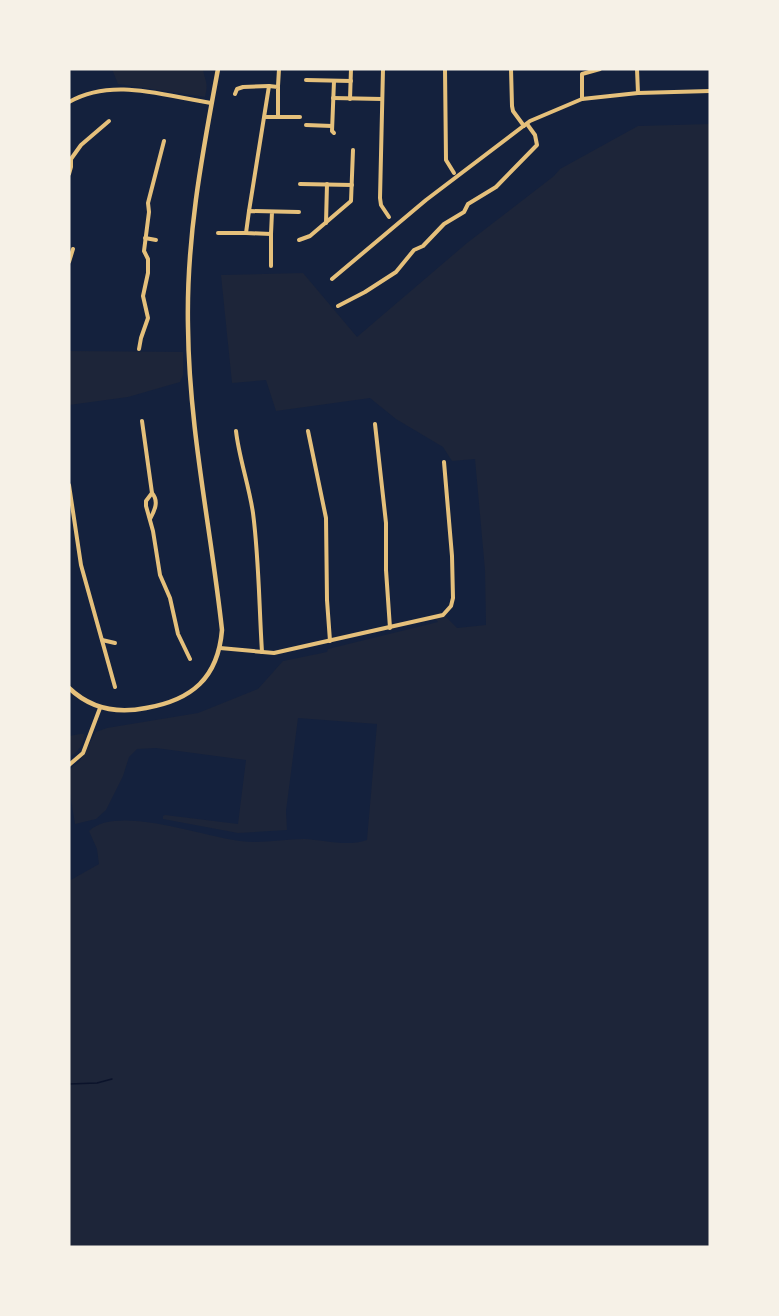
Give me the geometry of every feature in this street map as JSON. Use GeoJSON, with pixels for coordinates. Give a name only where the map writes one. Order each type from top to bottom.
{"type":"FeatureCollection","features":[{"type":"Feature","properties":{"kind":"street"},"geometry":{"type":"LineString","coordinates":[[69,688],[77,696],[100,708],[125,711],[176,702],[199,686],[211,671],[220,648],[222,630],[195,430],[188,326],[190,241],[218,69]]}},
{"type":"Feature","properties":{"kind":"street"},"geometry":{"type":"LineString","coordinates":[[278,117],[279,69]]}},
{"type":"Feature","properties":{"kind":"street"},"geometry":{"type":"LineString","coordinates":[[350,99],[351,69]]}},
{"type":"Feature","properties":{"kind":"street"},"geometry":{"type":"LineString","coordinates":[[383,69],[380,198],[381,205],[389,217]]}},
{"type":"Feature","properties":{"kind":"street"},"geometry":{"type":"LineString","coordinates":[[445,69],[446,160],[454,173]]}},
{"type":"Feature","properties":{"kind":"street"},"geometry":{"type":"LineString","coordinates":[[338,306],[396,272],[414,250],[423,246],[440,226],[464,212],[468,204],[496,187],[537,145],[536,135],[513,111],[511,69]]}},
{"type":"Feature","properties":{"kind":"street"},"geometry":{"type":"LineString","coordinates":[[580,69],[582,99]]}},
{"type":"Feature","properties":{"kind":"street"},"geometry":{"type":"LineString","coordinates":[[582,74],[600,69]]}},
{"type":"Feature","properties":{"kind":"street"},"geometry":{"type":"LineString","coordinates":[[637,69],[638,93]]}},
{"type":"Feature","properties":{"kind":"street"},"geometry":{"type":"LineString","coordinates":[[306,80],[351,81]]}},
{"type":"Feature","properties":{"kind":"street"},"geometry":{"type":"LineString","coordinates":[[334,81],[332,126],[334,133]]}},
{"type":"Feature","properties":{"kind":"street"},"geometry":{"type":"LineString","coordinates":[[235,93],[237,89],[243,87],[278,87]]}},
{"type":"Feature","properties":{"kind":"street"},"geometry":{"type":"LineString","coordinates":[[246,233],[269,87]]}},
{"type":"Feature","properties":{"kind":"street"},"geometry":{"type":"LineString","coordinates":[[69,102],[91,92],[119,88],[211,103]]}},
{"type":"Feature","properties":{"kind":"street"},"geometry":{"type":"LineString","coordinates":[[332,279],[428,198],[526,125],[582,99],[638,93],[710,91]]}},
{"type":"Feature","properties":{"kind":"street"},"geometry":{"type":"LineString","coordinates":[[333,98],[382,99]]}},
{"type":"Feature","properties":{"kind":"street"},"geometry":{"type":"LineString","coordinates":[[265,117],[300,117]]}},
{"type":"Feature","properties":{"kind":"street"},"geometry":{"type":"LineString","coordinates":[[69,174],[72,167],[70,160],[81,145],[109,121]]}},
{"type":"Feature","properties":{"kind":"street"},"geometry":{"type":"LineString","coordinates":[[306,126],[332,126]]}},
{"type":"Feature","properties":{"kind":"street"},"geometry":{"type":"LineString","coordinates":[[140,349],[148,318],[142,296],[148,273],[148,259],[144,251],[148,203],[164,141]]}},
{"type":"Feature","properties":{"kind":"street"},"geometry":{"type":"LineString","coordinates":[[299,240],[308,238],[350,202],[353,150]]}},
{"type":"Feature","properties":{"kind":"street"},"geometry":{"type":"LineString","coordinates":[[300,184],[352,185]]}},
{"type":"Feature","properties":{"kind":"street"},"geometry":{"type":"LineString","coordinates":[[326,223],[327,184]]}},
{"type":"Feature","properties":{"kind":"street"},"geometry":{"type":"LineString","coordinates":[[249,212],[299,212]]}},
{"type":"Feature","properties":{"kind":"street"},"geometry":{"type":"LineString","coordinates":[[271,266],[272,212]]}},
{"type":"Feature","properties":{"kind":"street"},"geometry":{"type":"LineString","coordinates":[[218,233],[271,234]]}},
{"type":"Feature","properties":{"kind":"street"},"geometry":{"type":"LineString","coordinates":[[145,238],[156,240]]}},
{"type":"Feature","properties":{"kind":"street"},"geometry":{"type":"LineString","coordinates":[[69,263],[74,249]]}},
{"type":"Feature","properties":{"kind":"street"},"geometry":{"type":"LineString","coordinates":[[142,421],[152,493],[156,501],[156,507],[150,519]]}},
{"type":"Feature","properties":{"kind":"street"},"geometry":{"type":"LineString","coordinates":[[375,424],[386,523],[390,628]]}},
{"type":"Feature","properties":{"kind":"street"},"geometry":{"type":"LineString","coordinates":[[236,431],[255,530],[262,652]]}},
{"type":"Feature","properties":{"kind":"street"},"geometry":{"type":"LineString","coordinates":[[308,431],[326,518],[330,641]]}},
{"type":"Feature","properties":{"kind":"street"},"geometry":{"type":"LineString","coordinates":[[220,648],[274,653],[439,617],[448,611],[453,598],[452,556],[444,462]]}},
{"type":"Feature","properties":{"kind":"street"},"geometry":{"type":"LineString","coordinates":[[69,484],[81,565],[115,687]]}},
{"type":"Feature","properties":{"kind":"street"},"geometry":{"type":"LineString","coordinates":[[152,493],[146,501],[146,506],[160,575],[170,598],[178,634],[190,659]]}},
{"type":"Feature","properties":{"kind":"street"},"geometry":{"type":"LineString","coordinates":[[101,639],[116,643]]}},
{"type":"Feature","properties":{"kind":"street"},"geometry":{"type":"LineString","coordinates":[[69,765],[83,753],[100,708]]}},
{"type":"Feature","properties":{"kind":"shaded area"},"geometry":{"type":"Polygon","coordinates":[[[112,69],[203,69],[207,85],[205,97],[118,84],[112,69]]]}},
{"type":"Feature","properties":{"kind":"shaded area"},"geometry":{"type":"Polygon","coordinates":[[[710,124],[710,1247],[69,1247],[69,881],[99,864],[97,849],[89,831],[102,824],[140,821],[248,842],[304,839],[352,843],[367,840],[377,724],[298,718],[286,811],[287,830],[238,833],[163,819],[165,815],[238,824],[246,760],[156,748],[137,749],[129,757],[123,776],[106,810],[96,819],[75,824],[69,787],[69,770],[79,762],[96,732],[107,728],[198,713],[258,689],[283,661],[327,652],[328,649],[438,622],[433,615],[441,612],[457,628],[486,625],[485,570],[475,459],[452,461],[443,447],[396,419],[370,398],[276,411],[266,380],[232,383],[221,275],[303,273],[357,337],[467,243],[560,169],[638,126],[710,124]]]}},
{"type":"Feature","properties":{"kind":"shaded area"},"geometry":{"type":"Polygon","coordinates":[[[69,351],[183,352],[183,375],[180,382],[128,397],[69,405],[69,351]]]}},
{"type":"Feature","properties":{"kind":"shaded area"},"geometry":{"type":"Polygon","coordinates":[[[84,734],[82,745],[69,757],[69,736],[84,734]]]}},
{"type":"Feature","properties":{"kind":"waterway"},"geometry":{"type":"LineString","coordinates":[[69,1084],[97,1083],[112,1079]]}}]}
